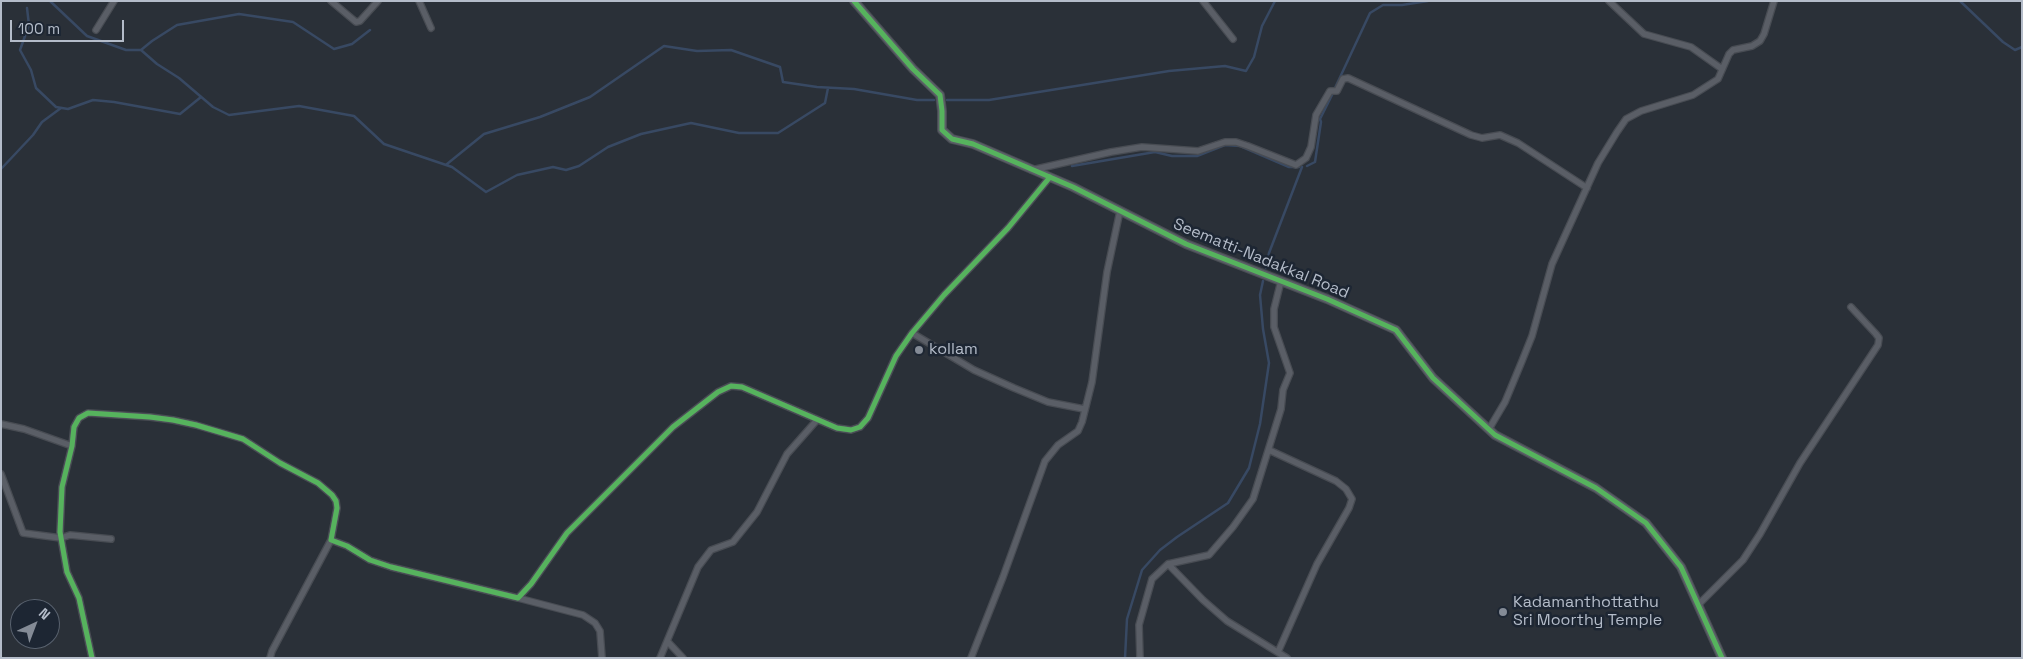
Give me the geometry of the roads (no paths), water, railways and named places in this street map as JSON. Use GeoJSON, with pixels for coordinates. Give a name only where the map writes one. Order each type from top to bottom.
{"type":"FeatureCollection","features":[{"type":"Feature","properties":{"kind":"street"},"geometry":{"type":"LineString","coordinates":[[96,30],[114,1]]}},
{"type":"Feature","properties":{"kind":"street"},"geometry":{"type":"LineString","coordinates":[[331,1],[356,22],[360,21],[378,1]]}},
{"type":"Feature","properties":{"kind":"street"},"geometry":{"type":"LineString","coordinates":[[418,1],[430,28]]}},
{"type":"Feature","properties":{"kind":"street","name":"Seematti-Nadakkal Road"},"geometry":{"type":"LineString","coordinates":[[854,1],[913,69],[940,95],[942,130],[952,139],[973,144],[1050,178],[1186,244],[1281,281],[1396,330],[1433,378],[1495,435],[1596,488],[1646,523],[1681,567],[1722,658]]}},
{"type":"Feature","properties":{"kind":"street"},"geometry":{"type":"LineString","coordinates":[[1204,1],[1233,39]]}},
{"type":"Feature","properties":{"kind":"street"},"geometry":{"type":"LineString","coordinates":[[1609,1],[1644,34],[1691,47],[1722,69]]}},
{"type":"Feature","properties":{"kind":"street"},"geometry":{"type":"LineString","coordinates":[[1489,429],[1505,402],[1532,336],[1552,264],[1598,163],[1617,132],[1626,119],[1641,111],[1693,95],[1718,79],[1728,54],[1733,50],[1752,46],[1760,41],[1774,1]]}},
{"type":"Feature","properties":{"kind":"street"},"geometry":{"type":"LineString","coordinates":[[1032,170],[1142,147],[1198,151],[1224,142],[1236,142],[1296,165],[1306,158],[1311,147],[1316,115],[1330,91],[1337,91],[1343,80],[1348,78],[1471,135],[1482,138],[1500,135],[1518,143],[1587,188]]}},
{"type":"Feature","properties":{"kind":"street"},"geometry":{"type":"LineString","coordinates":[[518,598],[532,584],[567,533],[673,426],[718,392],[731,386],[742,387],[837,428],[850,430],[860,428],[868,418],[896,356],[912,333],[944,295],[1008,228],[1050,178]]}},
{"type":"Feature","properties":{"kind":"street"},"geometry":{"type":"LineString","coordinates":[[971,658],[1003,578],[1045,461],[1058,445],[1078,431],[1082,422],[1092,382],[1107,272],[1120,211]]}},
{"type":"Feature","properties":{"kind":"street"},"geometry":{"type":"LineString","coordinates":[[1140,658],[1138,625],[1152,579],[1168,564],[1209,555],[1233,527],[1253,499],[1281,409],[1283,390],[1290,373],[1274,327],[1274,309],[1281,281]]}},
{"type":"Feature","properties":{"kind":"street"},"geometry":{"type":"LineString","coordinates":[[1699,604],[1747,554],[1800,463],[1878,345],[1879,338],[1851,307]]}},
{"type":"Feature","properties":{"kind":"street"},"geometry":{"type":"LineString","coordinates":[[912,333],[974,370],[1014,388],[1048,402],[1084,409]]}},
{"type":"Feature","properties":{"kind":"street"},"geometry":{"type":"LineString","coordinates":[[92,658],[78,598],[67,572],[60,532],[62,487],[72,446],[74,427],[79,418],[88,413],[173,420],[243,439],[280,463],[318,483],[332,495],[336,501],[337,508],[331,540],[270,658]]}},
{"type":"Feature","properties":{"kind":"street"},"geometry":{"type":"LineString","coordinates":[[660,658],[698,567],[711,550],[733,542],[757,512],[787,454],[817,420]]}},
{"type":"Feature","properties":{"kind":"street"},"geometry":{"type":"LineString","coordinates":[[1,424],[24,429],[72,446]]}},
{"type":"Feature","properties":{"kind":"street"},"geometry":{"type":"LineString","coordinates":[[1269,450],[1336,481],[1346,489],[1352,499],[1349,508],[1317,564],[1278,652]]}},
{"type":"Feature","properties":{"kind":"street"},"geometry":{"type":"LineString","coordinates":[[1,474],[23,533],[61,538],[70,535],[110,539]]}},
{"type":"Feature","properties":{"kind":"street"},"geometry":{"type":"LineString","coordinates":[[331,540],[347,546],[370,560],[583,615],[600,631],[602,658]]}},
{"type":"Feature","properties":{"kind":"street"},"geometry":{"type":"LineString","coordinates":[[1168,564],[1203,600],[1227,621],[1287,658]]}},
{"type":"Feature","properties":{"kind":"street"},"geometry":{"type":"LineString","coordinates":[[668,642],[683,658]]}},
{"type":"Feature","properties":{"kind":"waterway"},"geometry":{"type":"LineString","coordinates":[[50,1],[87,36],[126,50],[141,50],[157,64],[179,78],[213,107],[229,115],[299,106],[354,116],[384,144],[452,167],[486,192],[517,175],[553,167],[566,170],[579,166],[608,147],[641,134],[691,123],[739,133],[778,133],[825,103],[828,88]]}},
{"type":"Feature","properties":{"kind":"waterway"},"geometry":{"type":"LineString","coordinates":[[947,100],[989,100],[1169,71],[1225,66],[1246,71],[1254,57],[1262,26],[1275,1]]}},
{"type":"Feature","properties":{"kind":"waterway"},"geometry":{"type":"LineString","coordinates":[[1335,88],[1370,13],[1383,5],[1402,5],[1428,1]]}},
{"type":"Feature","properties":{"kind":"waterway"},"geometry":{"type":"LineString","coordinates":[[1960,1],[2003,42],[2015,50],[2022,47]]}},
{"type":"Feature","properties":{"kind":"waterway"},"geometry":{"type":"LineString","coordinates":[[27,8],[29,25],[20,50],[31,70],[36,88],[56,107],[68,109],[93,100],[180,114],[201,97]]}},
{"type":"Feature","properties":{"kind":"waterway"},"geometry":{"type":"LineString","coordinates":[[141,50],[177,25],[239,14],[293,22],[334,49],[352,44],[370,30]]}},
{"type":"Feature","properties":{"kind":"waterway"},"geometry":{"type":"LineString","coordinates":[[447,164],[484,134],[540,117],[590,97],[664,46],[697,51],[731,50],[780,67],[783,82],[817,87],[854,89],[917,100],[934,100]]}},
{"type":"Feature","properties":{"kind":"waterway"},"geometry":{"type":"LineString","coordinates":[[1307,166],[1315,162],[1320,119],[1333,93]]}},
{"type":"Feature","properties":{"kind":"waterway"},"geometry":{"type":"LineString","coordinates":[[1,169],[33,135],[42,122],[61,108]]}},
{"type":"Feature","properties":{"kind":"waterway"},"geometry":{"type":"LineString","coordinates":[[1072,166],[1155,152],[1172,156],[1197,156],[1225,145],[1240,146],[1289,167],[1299,167]]}},
{"type":"Feature","properties":{"kind":"waterway"},"geometry":{"type":"LineString","coordinates":[[1266,268],[1269,253],[1302,167]]}},
{"type":"Feature","properties":{"kind":"waterway"},"geometry":{"type":"LineString","coordinates":[[1125,658],[1127,619],[1142,570],[1160,550],[1228,503],[1249,468],[1260,424],[1269,363],[1260,295],[1263,281]]}},
{"type":"Feature","properties":{"kind":"place","name":"kollam"},"geometry":{"type":"Point","coordinates":[919,350]}},
{"type":"Feature","properties":{"kind":"place","name":"Kadamanthottathu Sri Moorthy Temple"},"geometry":{"type":"Point","coordinates":[1503,612]}}]}
